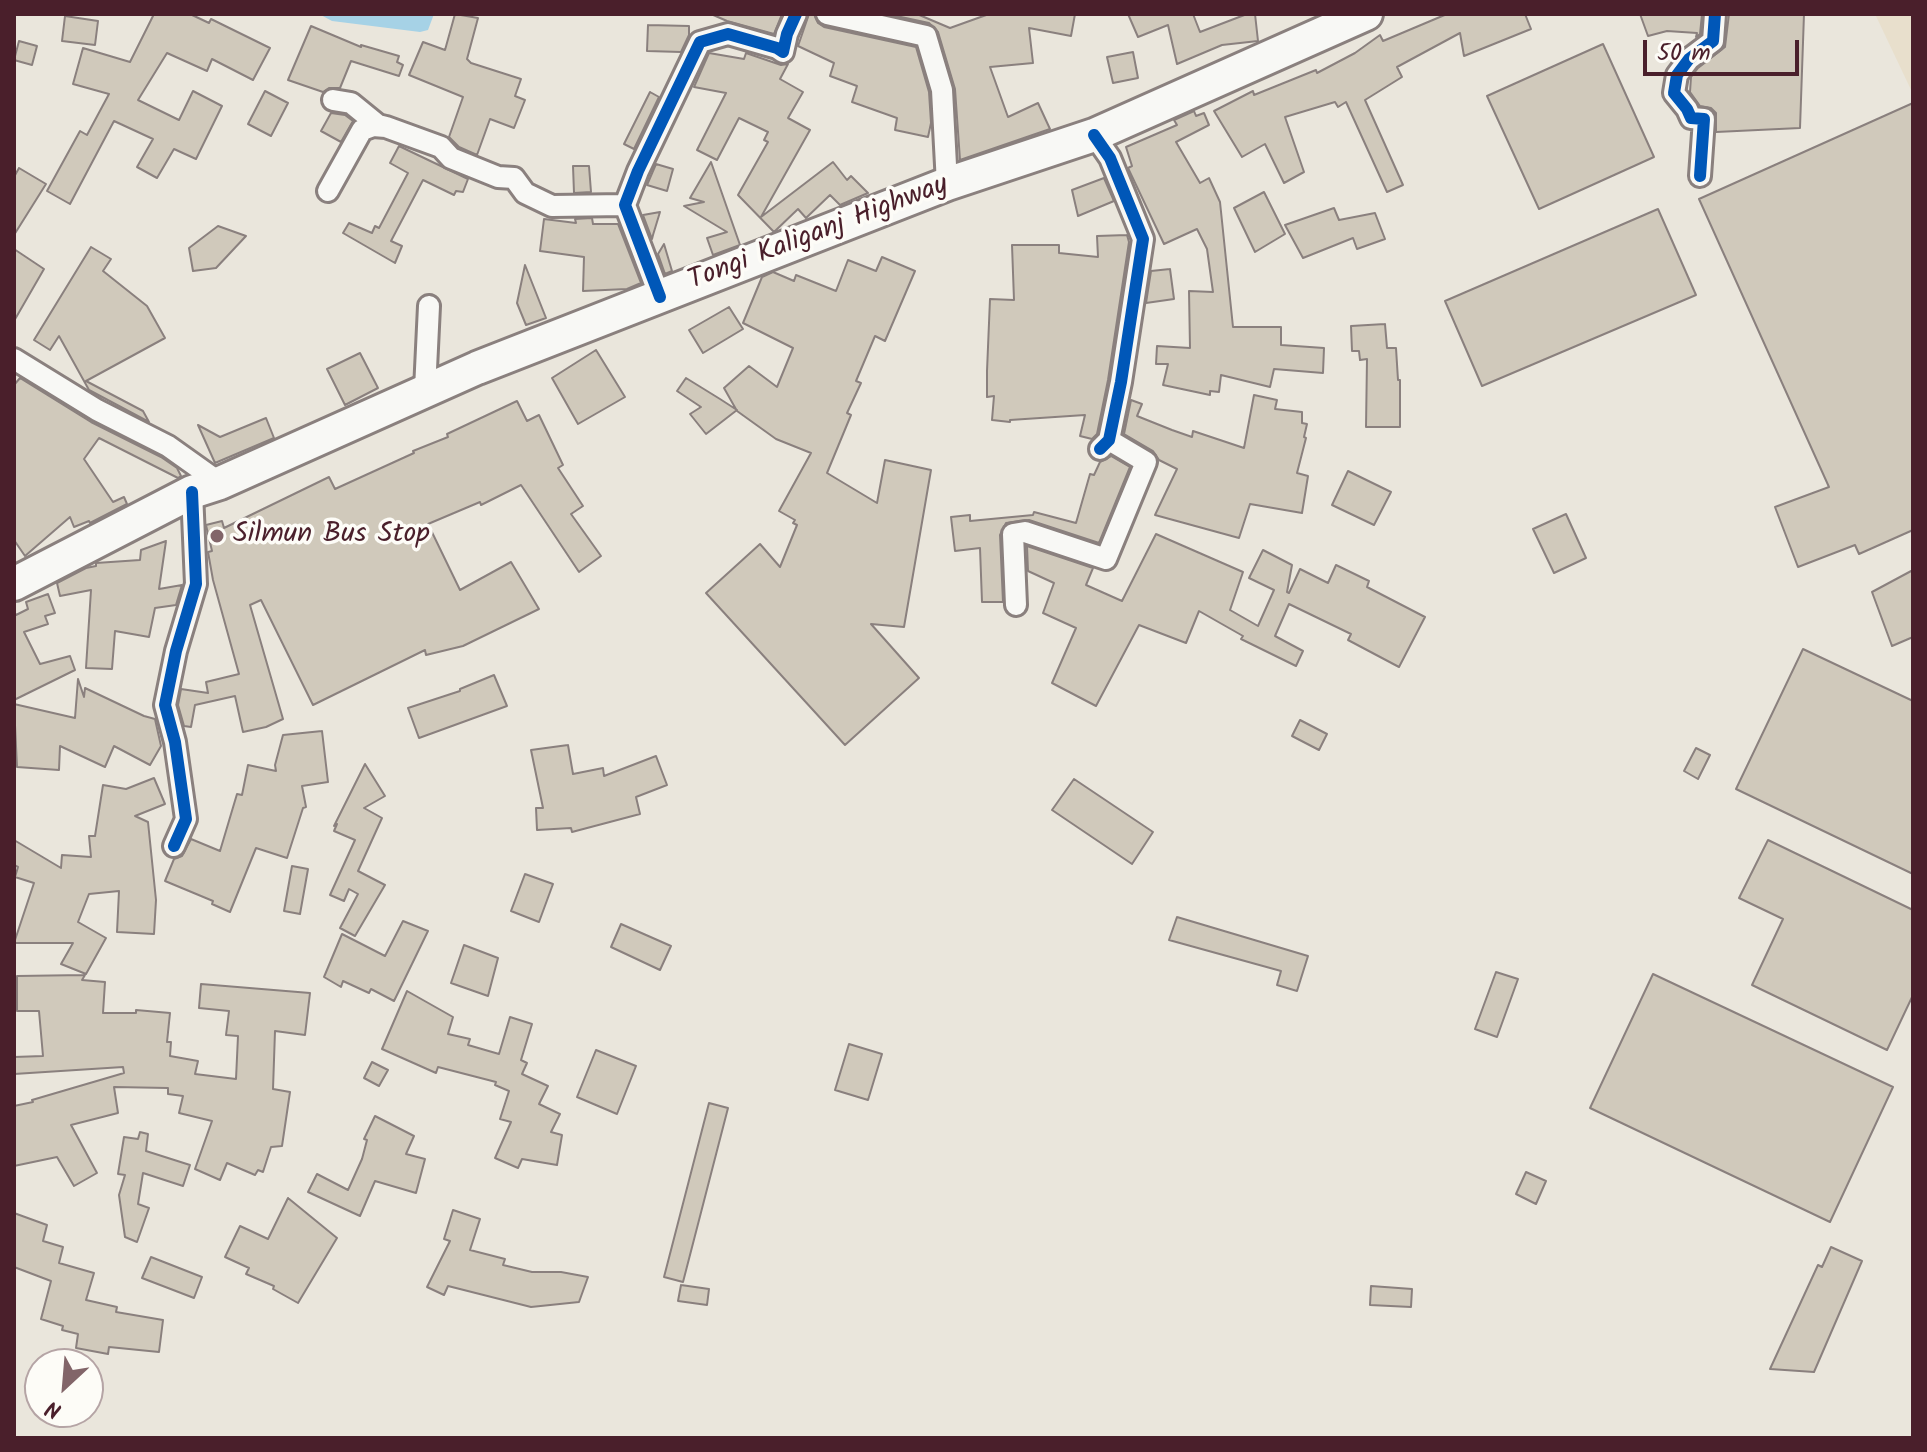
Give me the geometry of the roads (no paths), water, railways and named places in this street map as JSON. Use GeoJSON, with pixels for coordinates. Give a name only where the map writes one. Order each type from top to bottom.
{"type":"FeatureCollection","features":[{"type":"Feature","properties":{"kind":"main road","name":"Tongi Kaliganj Highway"},"geometry":{"type":"LineString","coordinates":[[14,584],[206,487],[425,390],[947,184],[1094,135],[1366,14]]}},
{"type":"Feature","properties":{"kind":"street"},"geometry":{"type":"LineString","coordinates":[[660,297],[625,205],[638,171],[700,42],[728,34],[783,52],[796,14]]}},
{"type":"Feature","properties":{"kind":"street"},"geometry":{"type":"LineString","coordinates":[[827,14],[926,36],[942,90],[947,184]]}},
{"type":"Feature","properties":{"kind":"street"},"geometry":{"type":"LineString","coordinates":[[1700,176],[1704,119],[1691,118],[1674,93],[1677,75],[1689,59],[1713,41],[1715,14]]}},
{"type":"Feature","properties":{"kind":"street"},"geometry":{"type":"LineString","coordinates":[[333,100],[351,103],[378,125],[441,147],[451,158],[498,177],[514,178],[525,193],[552,206],[625,205]]}},
{"type":"Feature","properties":{"kind":"street"},"geometry":{"type":"LineString","coordinates":[[328,191],[362,130],[373,126],[386,127]]}},
{"type":"Feature","properties":{"kind":"street"},"geometry":{"type":"LineString","coordinates":[[1016,605],[1013,534],[1025,532],[1106,559],[1146,462],[1104,444],[1134,309],[1143,239],[1110,158],[1094,135]]}},
{"type":"Feature","properties":{"kind":"street"},"geometry":{"type":"LineString","coordinates":[[425,390],[429,306]]}},
{"type":"Feature","properties":{"kind":"street"},"geometry":{"type":"LineString","coordinates":[[14,359],[97,410],[168,446],[206,487],[196,584],[176,651],[165,705],[175,742],[186,819],[174,846]]}},
{"type":"Feature","properties":{"kind":"water"},"geometry":{"type":"Polygon","coordinates":[[[319,14],[434,14],[428,30],[420,32],[332,21],[319,14]]]}},
{"type":"Feature","properties":{"kind":"place","name":"Silmun Bus Stop"},"geometry":{"type":"Point","coordinates":[217,536]}}]}
